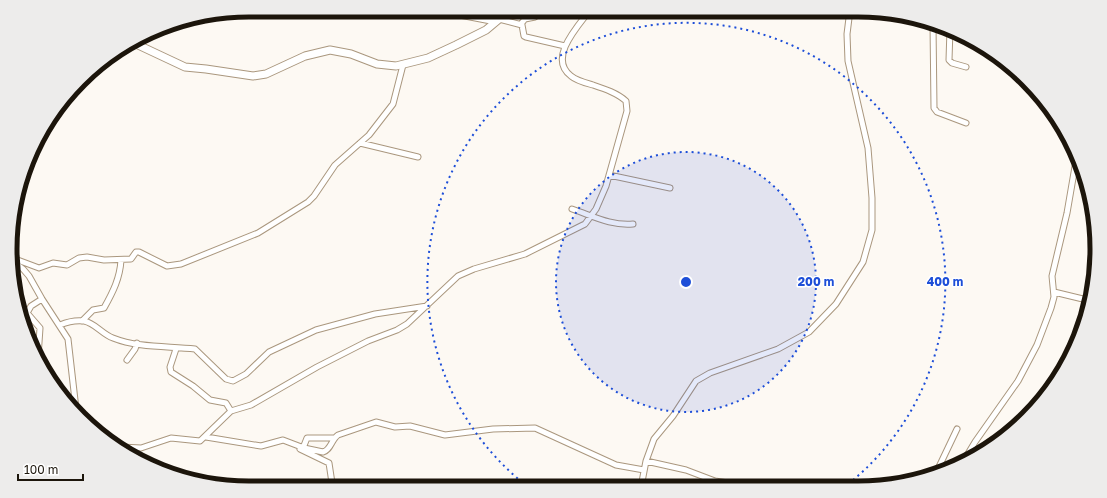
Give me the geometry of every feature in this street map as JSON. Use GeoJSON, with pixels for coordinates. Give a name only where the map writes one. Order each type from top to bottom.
{"type":"FeatureCollection","features":[{"type":"Feature","properties":{"kind":"street"},"geometry":{"type":"LineString","coordinates":[[478,17],[521,24]]}},
{"type":"Feature","properties":{"kind":"street"},"geometry":{"type":"LineString","coordinates":[[138,45],[185,68],[206,69],[253,76],[266,74],[296,59],[330,50],[386,66],[403,65],[428,58],[456,45],[486,30],[502,17]]}},
{"type":"Feature","properties":{"kind":"street"},"geometry":{"type":"LineString","coordinates":[[521,24],[525,19],[535,17]]}},
{"type":"Feature","properties":{"kind":"street"},"geometry":{"type":"LineString","coordinates":[[129,447],[141,448],[168,438],[200,441],[231,411],[251,405],[317,367],[368,341],[397,330],[407,324],[458,276],[474,269],[533,250],[578,228],[592,216],[609,175],[627,111],[626,101],[608,90],[571,76],[564,67],[562,60],[565,46],[585,17]]}},
{"type":"Feature","properties":{"kind":"street"},"geometry":{"type":"LineString","coordinates":[[642,481],[646,461],[654,439],[673,416],[696,381],[710,373],[778,349],[809,332],[836,304],[863,262],[872,230],[872,186],[868,148],[848,61],[847,34],[849,17]]}},
{"type":"Feature","properties":{"kind":"street"},"geometry":{"type":"LineString","coordinates":[[521,24],[526,37],[565,46]]}},
{"type":"Feature","properties":{"kind":"street"},"geometry":{"type":"LineString","coordinates":[[933,29],[934,108],[936,112],[966,123]]}},
{"type":"Feature","properties":{"kind":"street"},"geometry":{"type":"LineString","coordinates":[[950,36],[949,60],[952,63],[966,67]]}},
{"type":"Feature","properties":{"kind":"street"},"geometry":{"type":"LineString","coordinates":[[17,260],[39,268],[53,263],[67,265],[80,258],[87,257],[104,260],[121,260],[124,258],[131,259],[136,252],[139,252],[167,266],[179,264],[258,232],[308,202],[314,196],[335,165],[369,135],[393,104],[403,65]]}},
{"type":"Feature","properties":{"kind":"street"},"geometry":{"type":"LineString","coordinates":[[360,143],[418,157]]}},
{"type":"Feature","properties":{"kind":"street"},"geometry":{"type":"LineString","coordinates":[[968,453],[1018,381],[1037,345],[1051,308],[1054,292],[1052,276],[1075,167]]}},
{"type":"Feature","properties":{"kind":"street"},"geometry":{"type":"LineString","coordinates":[[609,175],[670,188]]}},
{"type":"Feature","properties":{"kind":"street"},"geometry":{"type":"LineString","coordinates":[[572,210],[613,224],[633,224]]}},
{"type":"Feature","properties":{"kind":"street"},"geometry":{"type":"LineString","coordinates":[[82,321],[93,310],[104,308],[121,270],[121,260]]}},
{"type":"Feature","properties":{"kind":"street"},"geometry":{"type":"LineString","coordinates":[[17,265],[29,276],[69,341],[75,402]]}},
{"type":"Feature","properties":{"kind":"street"},"geometry":{"type":"LineString","coordinates":[[1054,292],[1085,299]]}},
{"type":"Feature","properties":{"kind":"street"},"geometry":{"type":"LineString","coordinates":[[39,347],[40,328],[28,315],[28,310],[42,299]]}},
{"type":"Feature","properties":{"kind":"street"},"geometry":{"type":"LineString","coordinates":[[60,325],[72,321],[82,321],[93,325],[113,338],[176,349],[195,349],[226,379],[232,382],[246,374],[269,352],[316,330],[374,314],[427,306]]}},
{"type":"Feature","properties":{"kind":"street"},"geometry":{"type":"LineString","coordinates":[[126,360],[136,349],[137,343]]}},
{"type":"Feature","properties":{"kind":"street"},"geometry":{"type":"LineString","coordinates":[[176,349],[170,367],[171,372],[193,386],[210,400],[226,403],[231,411]]}},
{"type":"Feature","properties":{"kind":"street"},"geometry":{"type":"LineString","coordinates":[[303,448],[308,437],[334,438],[376,422],[395,427],[410,426],[445,435],[500,428],[535,428],[616,466],[644,470]]}},
{"type":"Feature","properties":{"kind":"street"},"geometry":{"type":"LineString","coordinates":[[939,466],[958,429]]}},
{"type":"Feature","properties":{"kind":"street"},"geometry":{"type":"LineString","coordinates":[[206,436],[261,446],[281,440],[303,448],[325,452],[329,449],[334,438]]}},
{"type":"Feature","properties":{"kind":"street"},"geometry":{"type":"LineString","coordinates":[[281,440],[329,463],[332,481]]}},
{"type":"Feature","properties":{"kind":"street"},"geometry":{"type":"LineString","coordinates":[[646,461],[686,470],[715,481]]}}]}
